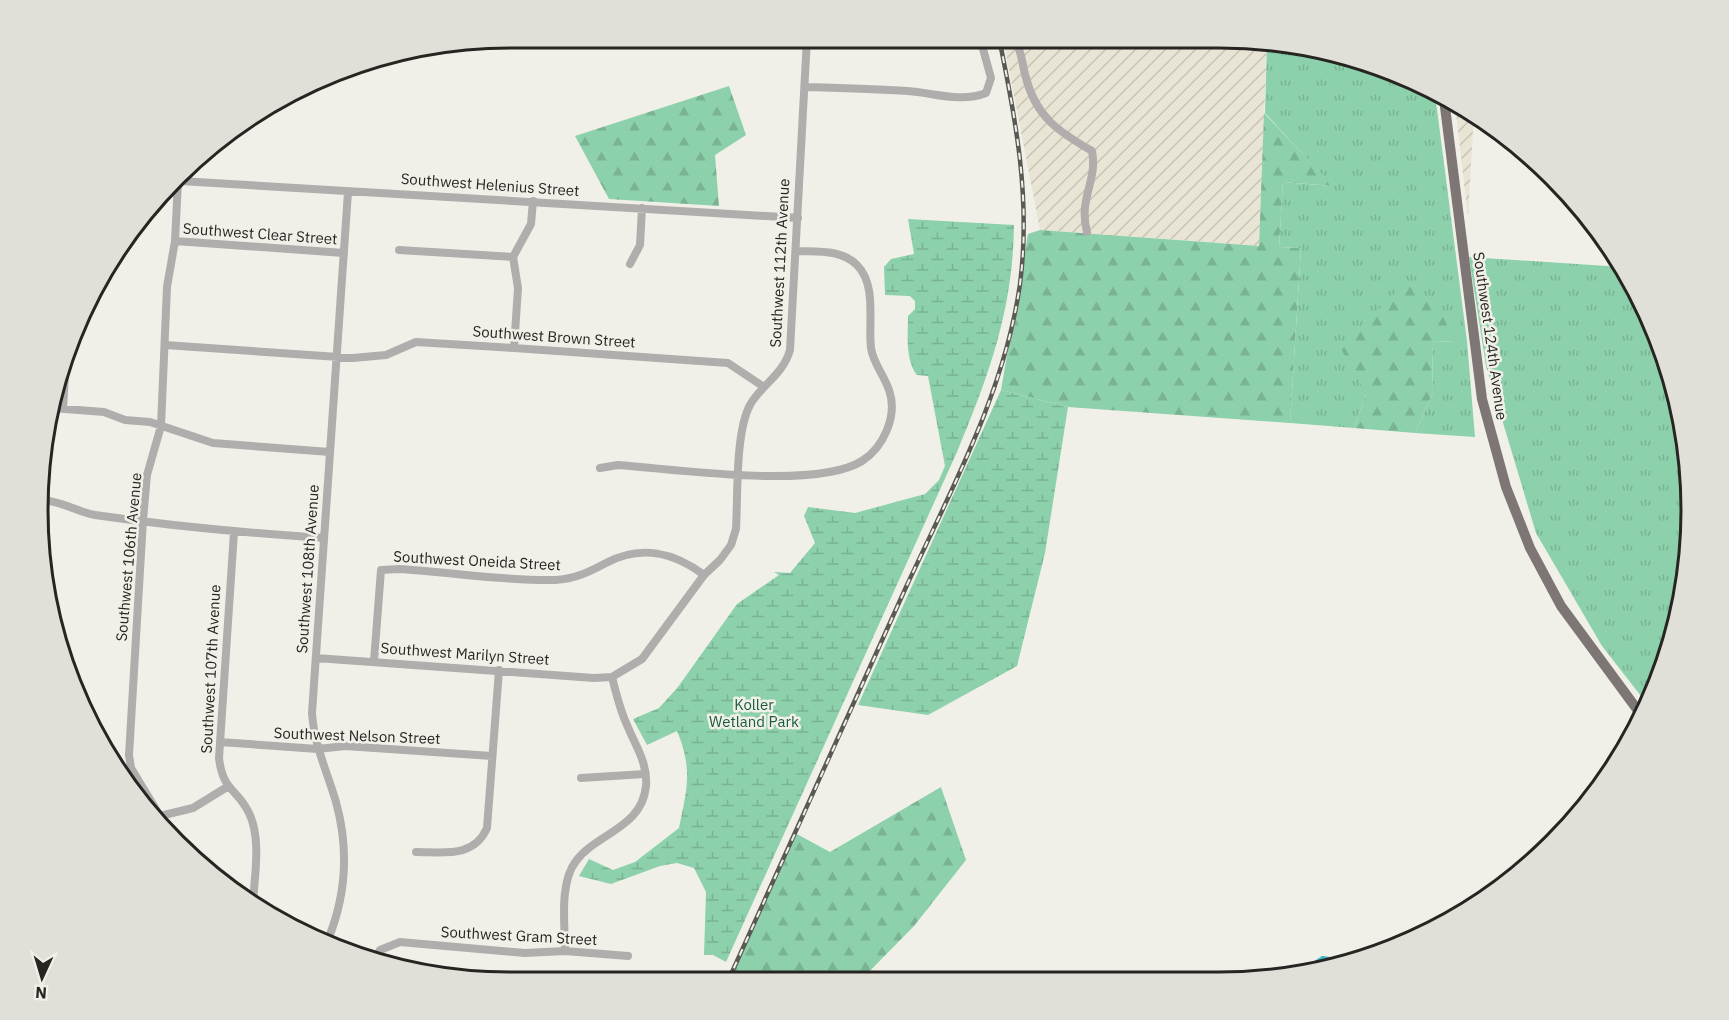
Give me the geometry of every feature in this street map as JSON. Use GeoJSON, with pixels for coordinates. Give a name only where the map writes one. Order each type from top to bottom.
{"type":"FeatureCollection","features":[{"type":"Feature","properties":{"kind":"main road","name":"Southwest 124th Avenue"},"geometry":{"type":"LineString","coordinates":[[1445,107],[1482,399],[1506,487],[1530,548],[1562,606],[1636,708]]}},
{"type":"Feature","properties":{"kind":"street","name":"Southwest 112th Avenue"},"geometry":{"type":"LineString","coordinates":[[612,677],[642,659],[704,575],[720,560],[731,545],[736,529],[744,422],[755,397],[778,375],[790,350],[807,48]]}},
{"type":"Feature","properties":{"kind":"street"},"geometry":{"type":"LineString","coordinates":[[805,87],[909,92],[960,98],[978,96],[986,93],[991,78],[983,48]]}},
{"type":"Feature","properties":{"kind":"street"},"geometry":{"type":"LineString","coordinates":[[1017,48],[1032,100],[1041,114],[1058,129],[1092,151],[1094,171],[1083,204],[1087,232]]}},
{"type":"Feature","properties":{"kind":"street","name":"Southwest Helenius Street"},"geometry":{"type":"LineString","coordinates":[[184,182],[348,192],[365,190],[798,218]]}},
{"type":"Feature","properties":{"kind":"street","name":"Southwest 106th Avenue"},"geometry":{"type":"LineString","coordinates":[[147,796],[131,768],[129,755],[142,520],[147,475],[161,426],[167,287],[175,241],[179,188]]}},
{"type":"Feature","properties":{"kind":"street","name":"Southwest 108th Avenue"},"geometry":{"type":"LineString","coordinates":[[329,935],[340,898],[344,853],[335,801],[318,749],[312,712],[348,192]]}},
{"type":"Feature","properties":{"kind":"street"},"geometry":{"type":"LineString","coordinates":[[514,348],[518,288],[513,257],[531,224],[533,201]]}},
{"type":"Feature","properties":{"kind":"street"},"geometry":{"type":"LineString","coordinates":[[630,264],[640,245],[642,208]]}},
{"type":"Feature","properties":{"kind":"street","name":"Southwest Clear Street"},"geometry":{"type":"LineString","coordinates":[[175,241],[344,253]]}},
{"type":"Feature","properties":{"kind":"street"},"geometry":{"type":"LineString","coordinates":[[399,250],[513,257]]}},
{"type":"Feature","properties":{"kind":"street"},"geometry":{"type":"LineString","coordinates":[[600,468],[618,465],[739,474],[803,476],[845,468],[862,461],[874,451],[882,439],[891,414],[889,390],[872,354],[869,296],[864,273],[851,260],[840,255],[796,251]]}},
{"type":"Feature","properties":{"kind":"street","name":"Southwest Brown Street"},"geometry":{"type":"LineString","coordinates":[[165,345],[371,358],[386,355],[416,342],[728,363],[764,387]]}},
{"type":"Feature","properties":{"kind":"street"},"geometry":{"type":"LineString","coordinates":[[63,408],[64,389]]}},
{"type":"Feature","properties":{"kind":"street"},"geometry":{"type":"LineString","coordinates":[[60,408],[104,412],[125,420],[161,426],[213,443],[330,452]]}},
{"type":"Feature","properties":{"kind":"street"},"geometry":{"type":"LineString","coordinates":[[48,501],[58,502],[85,513],[142,520],[179,528],[324,538]]}},
{"type":"Feature","properties":{"kind":"street","name":"Southwest 107th Avenue"},"geometry":{"type":"LineString","coordinates":[[234,532],[220,768],[227,787],[242,802],[255,828],[253,894]]}},
{"type":"Feature","properties":{"kind":"street","name":"Southwest Oneida Street"},"geometry":{"type":"LineString","coordinates":[[374,661],[381,570],[399,569],[557,580],[585,574],[627,554],[656,553],[672,555],[704,575]]}},
{"type":"Feature","properties":{"kind":"street","name":"Southwest Marilyn Street"},"geometry":{"type":"LineString","coordinates":[[316,658],[594,678],[612,677]]}},
{"type":"Feature","properties":{"kind":"street"},"geometry":{"type":"LineString","coordinates":[[416,852],[457,852],[473,847],[483,838],[489,817],[499,670]]}},
{"type":"Feature","properties":{"kind":"street"},"geometry":{"type":"LineString","coordinates":[[565,951],[567,880],[576,860],[628,822],[643,798],[646,785],[644,760],[627,725],[612,677]]}},
{"type":"Feature","properties":{"kind":"street","name":"Southwest Nelson Street"},"geometry":{"type":"LineString","coordinates":[[220,742],[318,749],[345,746],[492,756]]}},
{"type":"Feature","properties":{"kind":"street"},"geometry":{"type":"LineString","coordinates":[[582,778],[645,774]]}},
{"type":"Feature","properties":{"kind":"street"},"geometry":{"type":"LineString","coordinates":[[164,817],[193,808],[227,787]]}},
{"type":"Feature","properties":{"kind":"street","name":"Southwest Gram Street"},"geometry":{"type":"LineString","coordinates":[[380,953],[389,945],[399,942],[525,953],[565,951],[628,956]]}},
{"type":"Feature","properties":{"kind":"shaded area"},"geometry":{"type":"Polygon","coordinates":[[[1005,48],[1219,48],[1267,51],[1259,246],[1040,230],[1005,48]]]}},
{"type":"Feature","properties":{"kind":"shaded area"},"geometry":{"type":"Polygon","coordinates":[[[1456,114],[1473,124],[1468,218],[1456,114]]]}},
{"type":"Feature","properties":{"kind":"green space"},"geometry":{"type":"Polygon","coordinates":[[[1267,51],[1339,64],[1396,83],[1436,103],[1467,341],[1475,437],[1415,433],[1433,393],[1432,341],[1454,342],[1443,316],[1366,394],[1354,428],[1290,423],[1301,248],[1279,247],[1283,182],[1332,186],[1265,113],[1267,51]]]}},
{"type":"Feature","properties":{"kind":"green space"},"geometry":{"type":"Polygon","coordinates":[[[729,86],[746,135],[715,155],[719,206],[609,199],[575,136],[729,86]]]}},
{"type":"Feature","properties":{"kind":"green space"},"geometry":{"type":"Polygon","coordinates":[[[1264,113],[1333,186],[1283,182],[1279,247],[1301,248],[1290,423],[1068,407],[1001,390],[1028,234],[1040,230],[1259,246],[1264,113]]]}},
{"type":"Feature","properties":{"kind":"green space","name":"Koller Wetland Park"},"geometry":{"type":"Polygon","coordinates":[[[908,219],[1014,225],[1013,256],[1004,314],[989,369],[957,452],[726,962],[713,955],[704,955],[706,892],[694,868],[677,863],[660,866],[611,884],[579,876],[589,859],[613,870],[635,862],[679,828],[686,790],[687,768],[677,731],[647,745],[633,719],[659,708],[678,687],[737,604],[779,575],[774,572],[790,573],[815,543],[804,516],[808,507],[855,513],[925,494],[939,480],[945,466],[928,376],[917,375],[909,355],[908,316],[915,309],[915,301],[910,296],[885,295],[884,267],[891,259],[914,254],[908,219]]]}},
{"type":"Feature","properties":{"kind":"green space"},"geometry":{"type":"Polygon","coordinates":[[[1469,257],[1611,266],[1646,333],[1656,361],[1672,420],[1680,480],[1680,540],[1672,600],[1656,659],[1641,697],[1602,646],[1536,533],[1486,366],[1469,257]]]}},
{"type":"Feature","properties":{"kind":"green space"},"geometry":{"type":"Polygon","coordinates":[[[1407,281],[1443,316],[1455,342],[1432,341],[1433,393],[1415,433],[1354,428],[1366,394],[1340,347],[1407,281]]]}},
{"type":"Feature","properties":{"kind":"green space"},"geometry":{"type":"Polygon","coordinates":[[[1001,390],[1068,407],[1045,553],[1017,666],[928,715],[858,705],[1001,390]]]}},
{"type":"Feature","properties":{"kind":"green space"},"geometry":{"type":"Polygon","coordinates":[[[941,787],[966,860],[914,926],[869,972],[732,972],[795,833],[830,852],[941,787]]]}},
{"type":"Feature","properties":{"kind":"water"},"geometry":{"type":"Polygon","coordinates":[[[1322,956],[1331,958],[1313,962],[1322,956]]]}},
{"type":"Feature","properties":{"kind":"railway"},"geometry":{"type":"LineString","coordinates":[[732,972],[959,475],[990,401],[1002,363],[1013,324],[1020,284],[1024,222],[1020,160],[1001,48]]}}]}
